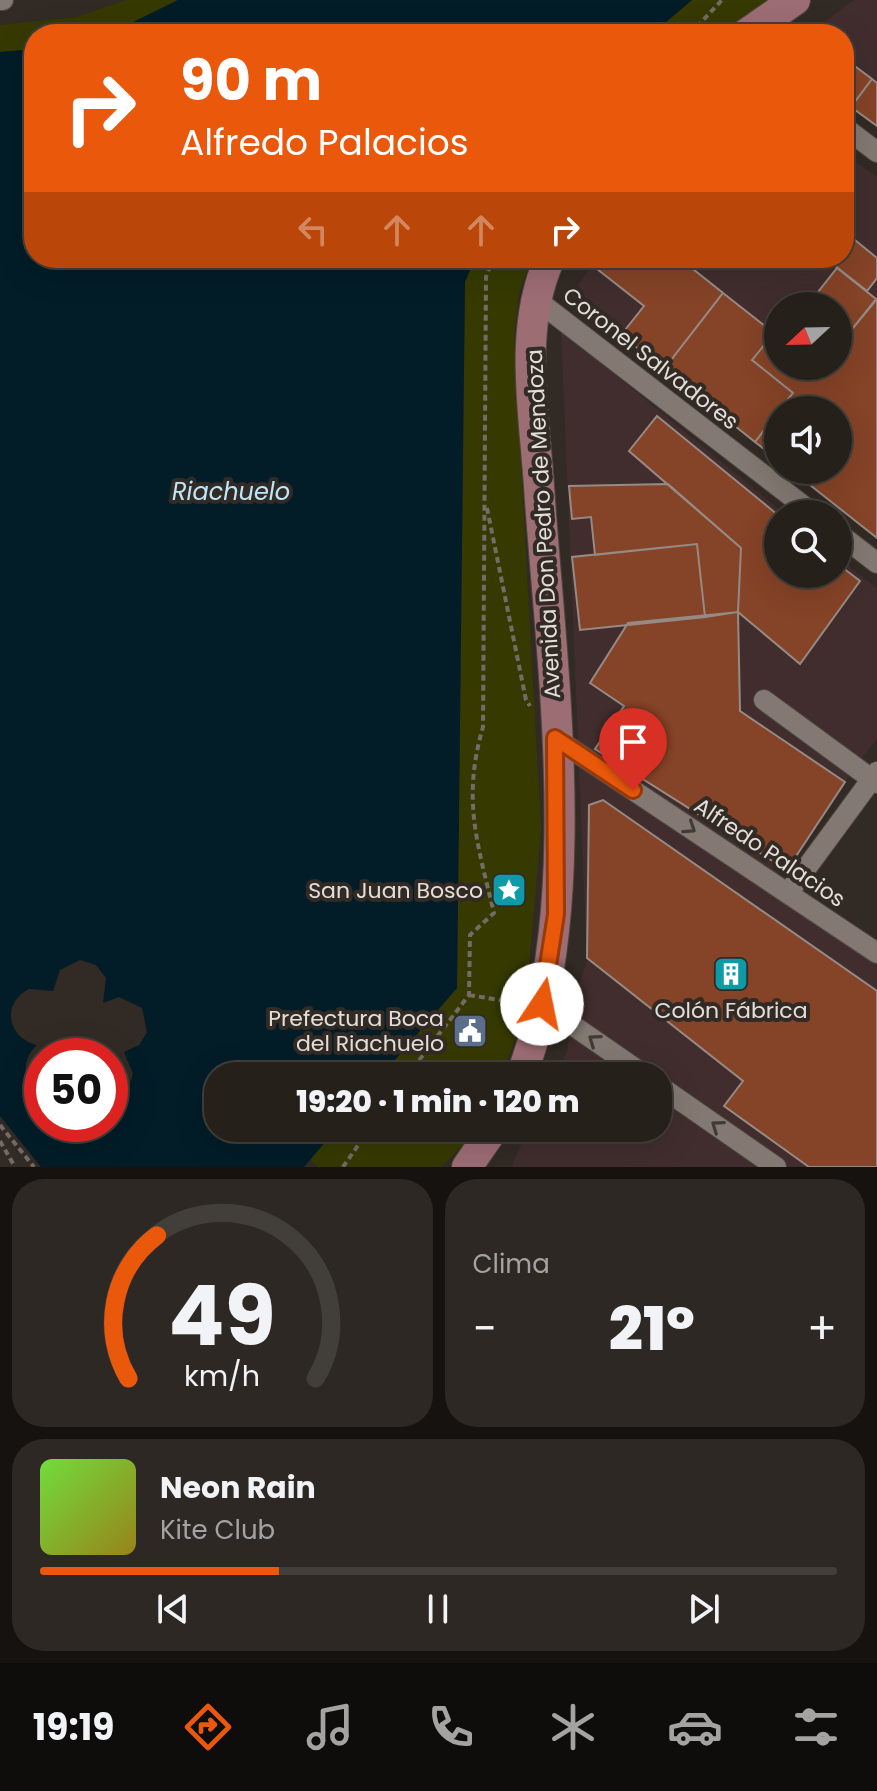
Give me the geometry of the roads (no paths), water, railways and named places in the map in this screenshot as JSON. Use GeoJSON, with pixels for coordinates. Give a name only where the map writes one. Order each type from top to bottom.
{"type":"FeatureCollection","features":[{"type":"Feature","properties":{"kind":"main road"},"geometry":{"type":"LineString","coordinates":[[760,24],[795,0]]}},
{"type":"Feature","properties":{"kind":"main road","name":"Avenida Don Pedro de Mendoza"},"geometry":{"type":"LineString","coordinates":[[525,1062],[542,1004],[556,914],[555,738],[531,366],[534,298],[546,268]]}},
{"type":"Feature","properties":{"kind":"main road"},"geometry":{"type":"LineString","coordinates":[[467,1167],[484,1142]]}},
{"type":"Feature","properties":{"kind":"street"},"geometry":{"type":"LineString","coordinates":[[854,135],[877,152]]}},
{"type":"Feature","properties":{"kind":"street","name":"Coronel Salvadores"},"geometry":{"type":"LineString","coordinates":[[534,298],[796,500]]}},
{"type":"Feature","properties":{"kind":"street"},"geometry":{"type":"LineString","coordinates":[[852,544],[877,563]]}},
{"type":"Feature","properties":{"kind":"street"},"geometry":{"type":"LineString","coordinates":[[764,700],[875,778],[788,893]]}},
{"type":"Feature","properties":{"kind":"street","name":"Alfredo Palacios"},"geometry":{"type":"LineString","coordinates":[[555,738],[877,953]]}},
{"type":"Feature","properties":{"kind":"street"},"geometry":{"type":"LineString","coordinates":[[542,1004],[626,1062]]}},
{"type":"Feature","properties":{"kind":"street"},"geometry":{"type":"LineString","coordinates":[[672,1095],[776,1167]]}},
{"type":"Feature","properties":{"kind":"water"},"geometry":{"type":"Polygon","coordinates":[[[178,0],[692,0],[664,24],[129,24],[178,0]]]}},
{"type":"Feature","properties":{"kind":"water","name":"Riachuelo"},"geometry":{"type":"Polygon","coordinates":[[[24,50],[24,268],[471,268],[465,282],[457,988],[393,1062],[204,1062],[204,1142],[325,1142],[304,1167],[41,1167],[0,1116],[0,52],[24,50]]]}},
{"type":"Feature","properties":{"kind":"place","name":"San Juan Bosco"},"geometry":{"type":"Point","coordinates":[509,890]}},
{"type":"Feature","properties":{"kind":"place","name":"Colón Fábrica"},"geometry":{"type":"Point","coordinates":[731,974]}},
{"type":"Feature","properties":{"kind":"place","name":"Prefectura Boca del Riachuelo"},"geometry":{"type":"Point","coordinates":[470,1031]}}]}
